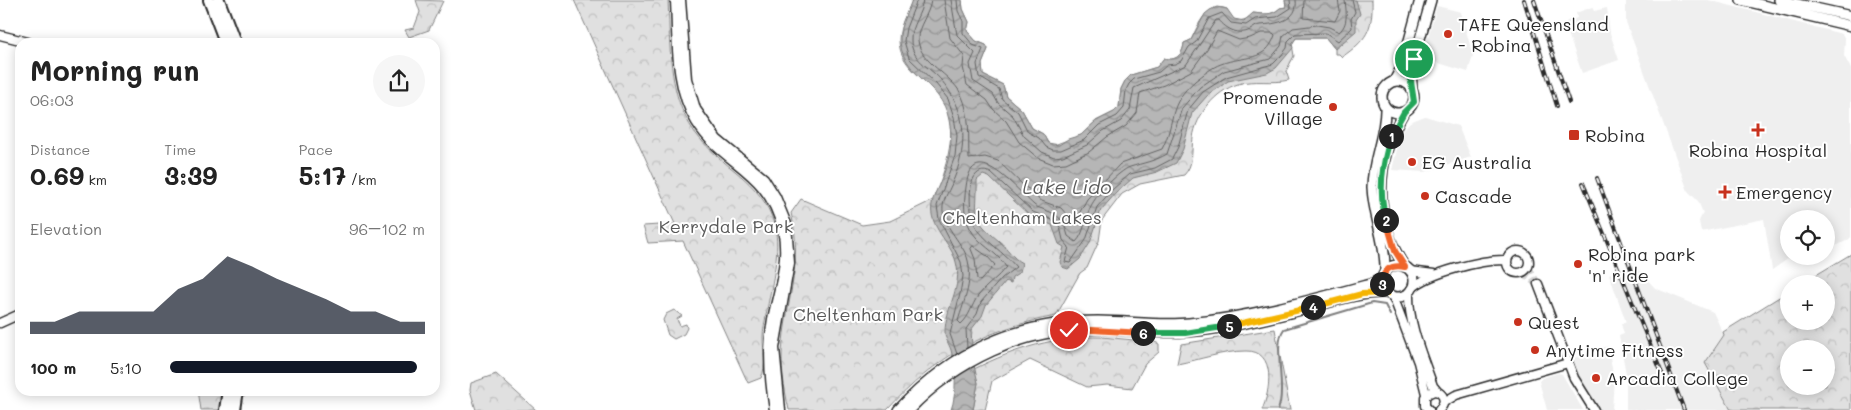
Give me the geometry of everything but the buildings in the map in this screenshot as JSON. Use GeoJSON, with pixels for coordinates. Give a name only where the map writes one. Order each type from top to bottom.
{"type":"FeatureCollection","features":[{"type":"Feature","properties":{"kind":"main road"},"geometry":{"type":"LineString","coordinates":[[209,0],[223,38]]}},
{"type":"Feature","properties":{"kind":"main road"},"geometry":{"type":"LineString","coordinates":[[219,0],[233,38]]}},
{"type":"Feature","properties":{"kind":"main road"},"geometry":{"type":"LineString","coordinates":[[1394,81],[1402,66],[1420,0]]}},
{"type":"Feature","properties":{"kind":"main road"},"geometry":{"type":"LineString","coordinates":[[910,410],[944,379],[986,354],[1023,340],[1060,332],[1092,330],[1153,334],[1195,332],[1285,314],[1362,294],[1402,296],[1410,291],[1414,280],[1392,245],[1380,191],[1382,168],[1391,137],[1404,112],[1414,102],[1411,70],[1431,0]]}},
{"type":"Feature","properties":{"kind":"main road"},"geometry":{"type":"LineString","coordinates":[[1741,0],[1851,26]]}},
{"type":"Feature","properties":{"kind":"main road"},"geometry":{"type":"LineString","coordinates":[[1779,0],[1851,16]]}},
{"type":"Feature","properties":{"kind":"main road"},"geometry":{"type":"LineString","coordinates":[[1390,294],[1384,288],[1386,254],[1372,187],[1374,167],[1385,128],[1385,107],[1382,100],[1382,92],[1386,85],[1394,81],[1404,81],[1412,87]]}},
{"type":"Feature","properties":{"kind":"main road"},"geometry":{"type":"LineString","coordinates":[[1385,107],[1394,112],[1404,112]]}},
{"type":"Feature","properties":{"kind":"main road"},"geometry":{"type":"LineString","coordinates":[[898,410],[941,369],[984,344],[1035,328],[1077,321],[1168,324],[1207,320],[1294,303],[1370,284],[1396,265],[1408,269]]}},
{"type":"Feature","properties":{"kind":"main road"},"geometry":{"type":"LineString","coordinates":[[225,410],[227,396]]}},
{"type":"Feature","properties":{"kind":"main road"},"geometry":{"type":"LineString","coordinates":[[235,410],[237,396]]}},
{"type":"Feature","properties":{"kind":"street"},"geometry":{"type":"LineString","coordinates":[[675,0],[680,73],[690,111],[700,128],[714,144],[758,181],[773,203],[782,229],[784,262],[772,320],[769,358],[774,410]]}},
{"type":"Feature","properties":{"kind":"street"},"geometry":{"type":"LineString","coordinates":[[681,0],[687,79],[696,109],[716,139],[764,178],[776,197],[787,224],[790,264],[775,348],[776,381],[781,410]]}},
{"type":"Feature","properties":{"kind":"street"},"geometry":{"type":"LineString","coordinates":[[0,35],[15,39]]}},
{"type":"Feature","properties":{"kind":"street"},"geometry":{"type":"LineString","coordinates":[[1441,403],[1433,386],[1414,328],[1410,309],[1410,291],[1418,282],[1436,274],[1491,260],[1507,264]]}},
{"type":"Feature","properties":{"kind":"street"},"geometry":{"type":"LineString","coordinates":[[1408,269],[1436,274]]}},
{"type":"Feature","properties":{"kind":"street"},"geometry":{"type":"LineString","coordinates":[[1538,284],[1574,378],[1594,410]]}},
{"type":"Feature","properties":{"kind":"street"},"geometry":{"type":"LineString","coordinates":[[1390,294],[1418,362],[1426,394],[1424,403],[1429,410]]}},
{"type":"Feature","properties":{"kind":"street"},"geometry":{"type":"LineString","coordinates":[[0,323],[15,316]]}},
{"type":"Feature","properties":{"kind":"street"},"geometry":{"type":"LineString","coordinates":[[1441,403],[1456,395],[1568,364]]}},
{"type":"Feature","properties":{"kind":"street"},"geometry":{"type":"LineString","coordinates":[[1426,394],[1432,391],[1441,403]]}},
{"type":"Feature","properties":{"kind":"shaded area","name":"Robina Hospital"},"geometry":{"type":"Polygon","coordinates":[[[1626,0],[1708,0],[1842,34],[1845,39],[1844,56],[1851,69],[1851,237],[1838,245],[1835,245],[1835,210],[1780,210],[1780,264],[1772,270],[1764,219],[1701,232],[1699,221],[1703,213],[1698,201],[1688,191],[1626,22],[1626,0]]]}},
{"type":"Feature","properties":{"kind":"shaded area","name":"TAFE Queensland - Robina"},"geometry":{"type":"Polygon","coordinates":[[[1437,6],[1461,12],[1473,56],[1468,72],[1422,58],[1437,6]]]}},
{"type":"Feature","properties":{"kind":"shaded area"},"geometry":{"type":"Polygon","coordinates":[[[1592,7],[1594,11],[1607,8],[1610,33],[1619,60],[1582,73],[1565,25],[1567,21],[1577,18],[1576,13],[1592,7]]]}},
{"type":"Feature","properties":{"kind":"shaded area"},"geometry":{"type":"Polygon","coordinates":[[[1425,116],[1458,126],[1471,157],[1425,172],[1392,170],[1401,132],[1410,122],[1425,116]]]}},
{"type":"Feature","properties":{"kind":"shaded area"},"geometry":{"type":"Polygon","coordinates":[[[1634,265],[1655,288],[1713,312],[1724,335],[1705,364],[1731,410],[1626,410],[1626,374],[1619,336],[1624,334],[1621,324],[1626,322],[1609,274],[1634,265]]]}},
{"type":"Feature","properties":{"kind":"shaded area","name":"Arcadia College"},"geometry":{"type":"Polygon","coordinates":[[[1608,346],[1614,379],[1612,410],[1600,410],[1579,377],[1571,359],[1608,346]]]}},
{"type":"Feature","properties":{"kind":"shaded area"},"geometry":{"type":"Polygon","coordinates":[[[1558,373],[1562,374],[1583,410],[1547,410],[1539,381],[1542,378],[1558,373]]]}},
{"type":"Feature","properties":{"kind":"green space"},"geometry":{"type":"Polygon","coordinates":[[[416,0],[443,1],[429,30],[409,37],[405,30],[414,28],[420,12],[416,0]]]}},
{"type":"Feature","properties":{"kind":"green space","name":"Kerrydale Park"},"geometry":{"type":"Polygon","coordinates":[[[574,0],[668,0],[675,89],[685,116],[695,132],[713,153],[753,188],[766,204],[773,220],[776,254],[763,332],[764,363],[761,378],[748,383],[683,241],[648,243],[643,226],[675,224],[574,0]]]}},
{"type":"Feature","properties":{"kind":"green space","name":"Cheltenham Lakes"},"geometry":{"type":"Polygon","coordinates":[[[912,0],[962,0],[963,9],[969,22],[967,31],[976,41],[986,45],[988,49],[982,64],[983,75],[1003,85],[1006,96],[1022,110],[1032,128],[1043,134],[1048,143],[1054,145],[1081,135],[1096,121],[1114,112],[1119,107],[1121,89],[1125,81],[1131,75],[1157,67],[1164,58],[1172,59],[1178,56],[1182,51],[1184,43],[1191,40],[1204,16],[1214,8],[1227,9],[1231,17],[1238,20],[1246,19],[1253,13],[1264,14],[1277,11],[1280,8],[1286,7],[1285,0],[1372,0],[1372,11],[1366,34],[1357,45],[1342,57],[1339,54],[1335,54],[1335,49],[1326,38],[1296,38],[1292,44],[1294,56],[1286,71],[1289,80],[1238,84],[1214,98],[1202,113],[1195,129],[1191,163],[1187,171],[1184,175],[1140,184],[1122,194],[1102,220],[1099,241],[1087,268],[1080,273],[1056,316],[1006,329],[983,337],[962,348],[924,375],[887,410],[789,410],[782,359],[796,246],[791,213],[801,199],[862,225],[890,221],[933,200],[944,171],[950,141],[950,126],[947,112],[941,98],[909,66],[900,47],[900,29],[912,0]]]}},
{"type":"Feature","properties":{"kind":"green space"},"geometry":{"type":"Polygon","coordinates":[[[1851,254],[1851,410],[1731,410],[1705,363],[1724,335],[1723,332],[1780,297],[1780,330],[1835,330],[1835,275],[1816,275],[1851,254]]]}},
{"type":"Feature","properties":{"kind":"green space"},"geometry":{"type":"Polygon","coordinates":[[[674,310],[682,316],[677,319],[680,326],[686,324],[687,328],[684,334],[674,339],[668,335],[663,320],[666,314],[674,310]]]}},
{"type":"Feature","properties":{"kind":"green space"},"geometry":{"type":"Polygon","coordinates":[[[1275,329],[1290,410],[1262,410],[1269,383],[1269,373],[1263,357],[1256,353],[1246,351],[1229,352],[1177,364],[1181,344],[1275,329]]]}},
{"type":"Feature","properties":{"kind":"green space"},"geometry":{"type":"Polygon","coordinates":[[[1102,337],[1159,344],[1159,352],[1145,364],[1132,388],[1107,385],[1087,387],[1030,360],[992,381],[985,410],[973,410],[978,383],[974,369],[1021,349],[1052,341],[1102,337]]]}},
{"type":"Feature","properties":{"kind":"green space"},"geometry":{"type":"Polygon","coordinates":[[[496,374],[536,410],[476,410],[470,390],[471,383],[496,374]]]}},
{"type":"Feature","properties":{"kind":"green space"},"geometry":{"type":"Polygon","coordinates":[[[199,396],[222,396],[220,410],[201,410],[199,396]]]}},
{"type":"Feature","properties":{"kind":"water","name":"Lake Lido"},"geometry":{"type":"Polygon","coordinates":[[[912,0],[962,0],[963,9],[969,22],[967,31],[976,41],[986,45],[988,49],[982,64],[983,75],[1003,85],[1006,96],[1022,110],[1032,128],[1043,134],[1048,143],[1059,145],[1068,139],[1081,135],[1096,121],[1114,112],[1119,107],[1121,89],[1131,75],[1157,67],[1164,58],[1172,59],[1178,56],[1182,51],[1184,43],[1191,40],[1205,14],[1210,10],[1217,7],[1227,9],[1234,19],[1244,21],[1253,13],[1271,13],[1286,7],[1285,0],[1356,0],[1360,14],[1356,20],[1356,31],[1335,49],[1326,38],[1296,38],[1292,44],[1293,48],[1276,68],[1267,73],[1228,81],[1207,96],[1192,113],[1183,149],[1176,163],[1157,172],[1133,178],[1116,193],[1101,210],[1090,243],[1080,259],[1068,269],[1062,267],[1060,262],[1064,247],[1059,244],[1052,225],[1031,217],[989,177],[983,175],[977,180],[976,209],[979,220],[989,233],[1022,263],[1020,272],[1012,277],[1011,283],[1006,281],[986,305],[982,316],[971,330],[973,361],[978,383],[973,410],[951,410],[955,388],[955,372],[945,332],[948,314],[956,289],[958,271],[950,248],[933,220],[932,204],[948,160],[951,137],[945,106],[910,66],[904,56],[900,43],[901,28],[912,0]]]}},
{"type":"Feature","properties":{"kind":"waterway"},"geometry":{"type":"LineString","coordinates":[[1278,410],[1281,390],[1279,345],[1284,329],[1372,303],[1385,305],[1390,315]]}},
{"type":"Feature","properties":{"kind":"tunnel"},"geometry":{"type":"LineString","coordinates":[[1528,267],[1535,280]]}},
{"type":"Feature","properties":{"kind":"tunnel"},"geometry":{"type":"LineString","coordinates":[[1522,273],[1538,284]]}},
{"type":"Feature","properties":{"kind":"railway"},"geometry":{"type":"LineString","coordinates":[[1524,0],[1557,106]]}},
{"type":"Feature","properties":{"kind":"railway"},"geometry":{"type":"LineString","coordinates":[[1534,0],[1569,102]]}},
{"type":"Feature","properties":{"kind":"railway"},"geometry":{"type":"LineString","coordinates":[[1597,178],[1684,410]]}},
{"type":"Feature","properties":{"kind":"railway"},"geometry":{"type":"LineString","coordinates":[[1583,183],[1663,376]]}},
{"type":"Feature","properties":{"kind":"place","name":"TAFE Queensland - Robina"},"geometry":{"type":"Point","coordinates":[1448,34]}},
{"type":"Feature","properties":{"kind":"place","name":"Promenade Village"},"geometry":{"type":"Point","coordinates":[1333,107]}},
{"type":"Feature","properties":{"kind":"place","name":"Robina Hospital"},"geometry":{"type":"Point","coordinates":[1758,130]}},
{"type":"Feature","properties":{"kind":"place","name":"Robina"},"geometry":{"type":"Point","coordinates":[1574,135]}},
{"type":"Feature","properties":{"kind":"place","name":"EG Australia"},"geometry":{"type":"Point","coordinates":[1412,162]}},
{"type":"Feature","properties":{"kind":"place","name":"Emergency"},"geometry":{"type":"Point","coordinates":[1725,192]}},
{"type":"Feature","properties":{"kind":"place","name":"Cascade"},"geometry":{"type":"Point","coordinates":[1425,196]}},
{"type":"Feature","properties":{"kind":"place","name":"Robina park 'n' ride"},"geometry":{"type":"Point","coordinates":[1578,264]}},
{"type":"Feature","properties":{"kind":"place","name":"Quest"},"geometry":{"type":"Point","coordinates":[1518,322]}},
{"type":"Feature","properties":{"kind":"place","name":"Anytime Fitness"},"geometry":{"type":"Point","coordinates":[1535,350]}},
{"type":"Feature","properties":{"kind":"place","name":"Arcadia College"},"geometry":{"type":"Point","coordinates":[1596,378]}},
{"type":"Feature","properties":{"kind":"route"},"geometry":{"type":"LineString","coordinates":[[1069,330],[1105,330],[1153,334],[1195,332],[1285,314],[1362,294],[1387,293],[1382,284],[1385,271],[1396,265],[1405,267],[1395,251],[1390,238],[1380,191],[1382,168],[1397,124],[1404,112],[1414,102],[1415,98],[1410,75],[1414,59]]}},
{"type":"Feature","properties":{"kind":"park label","name":"Cheltenham Park"},"geometry":{"type":"Point","coordinates":[868,314]}}]}
